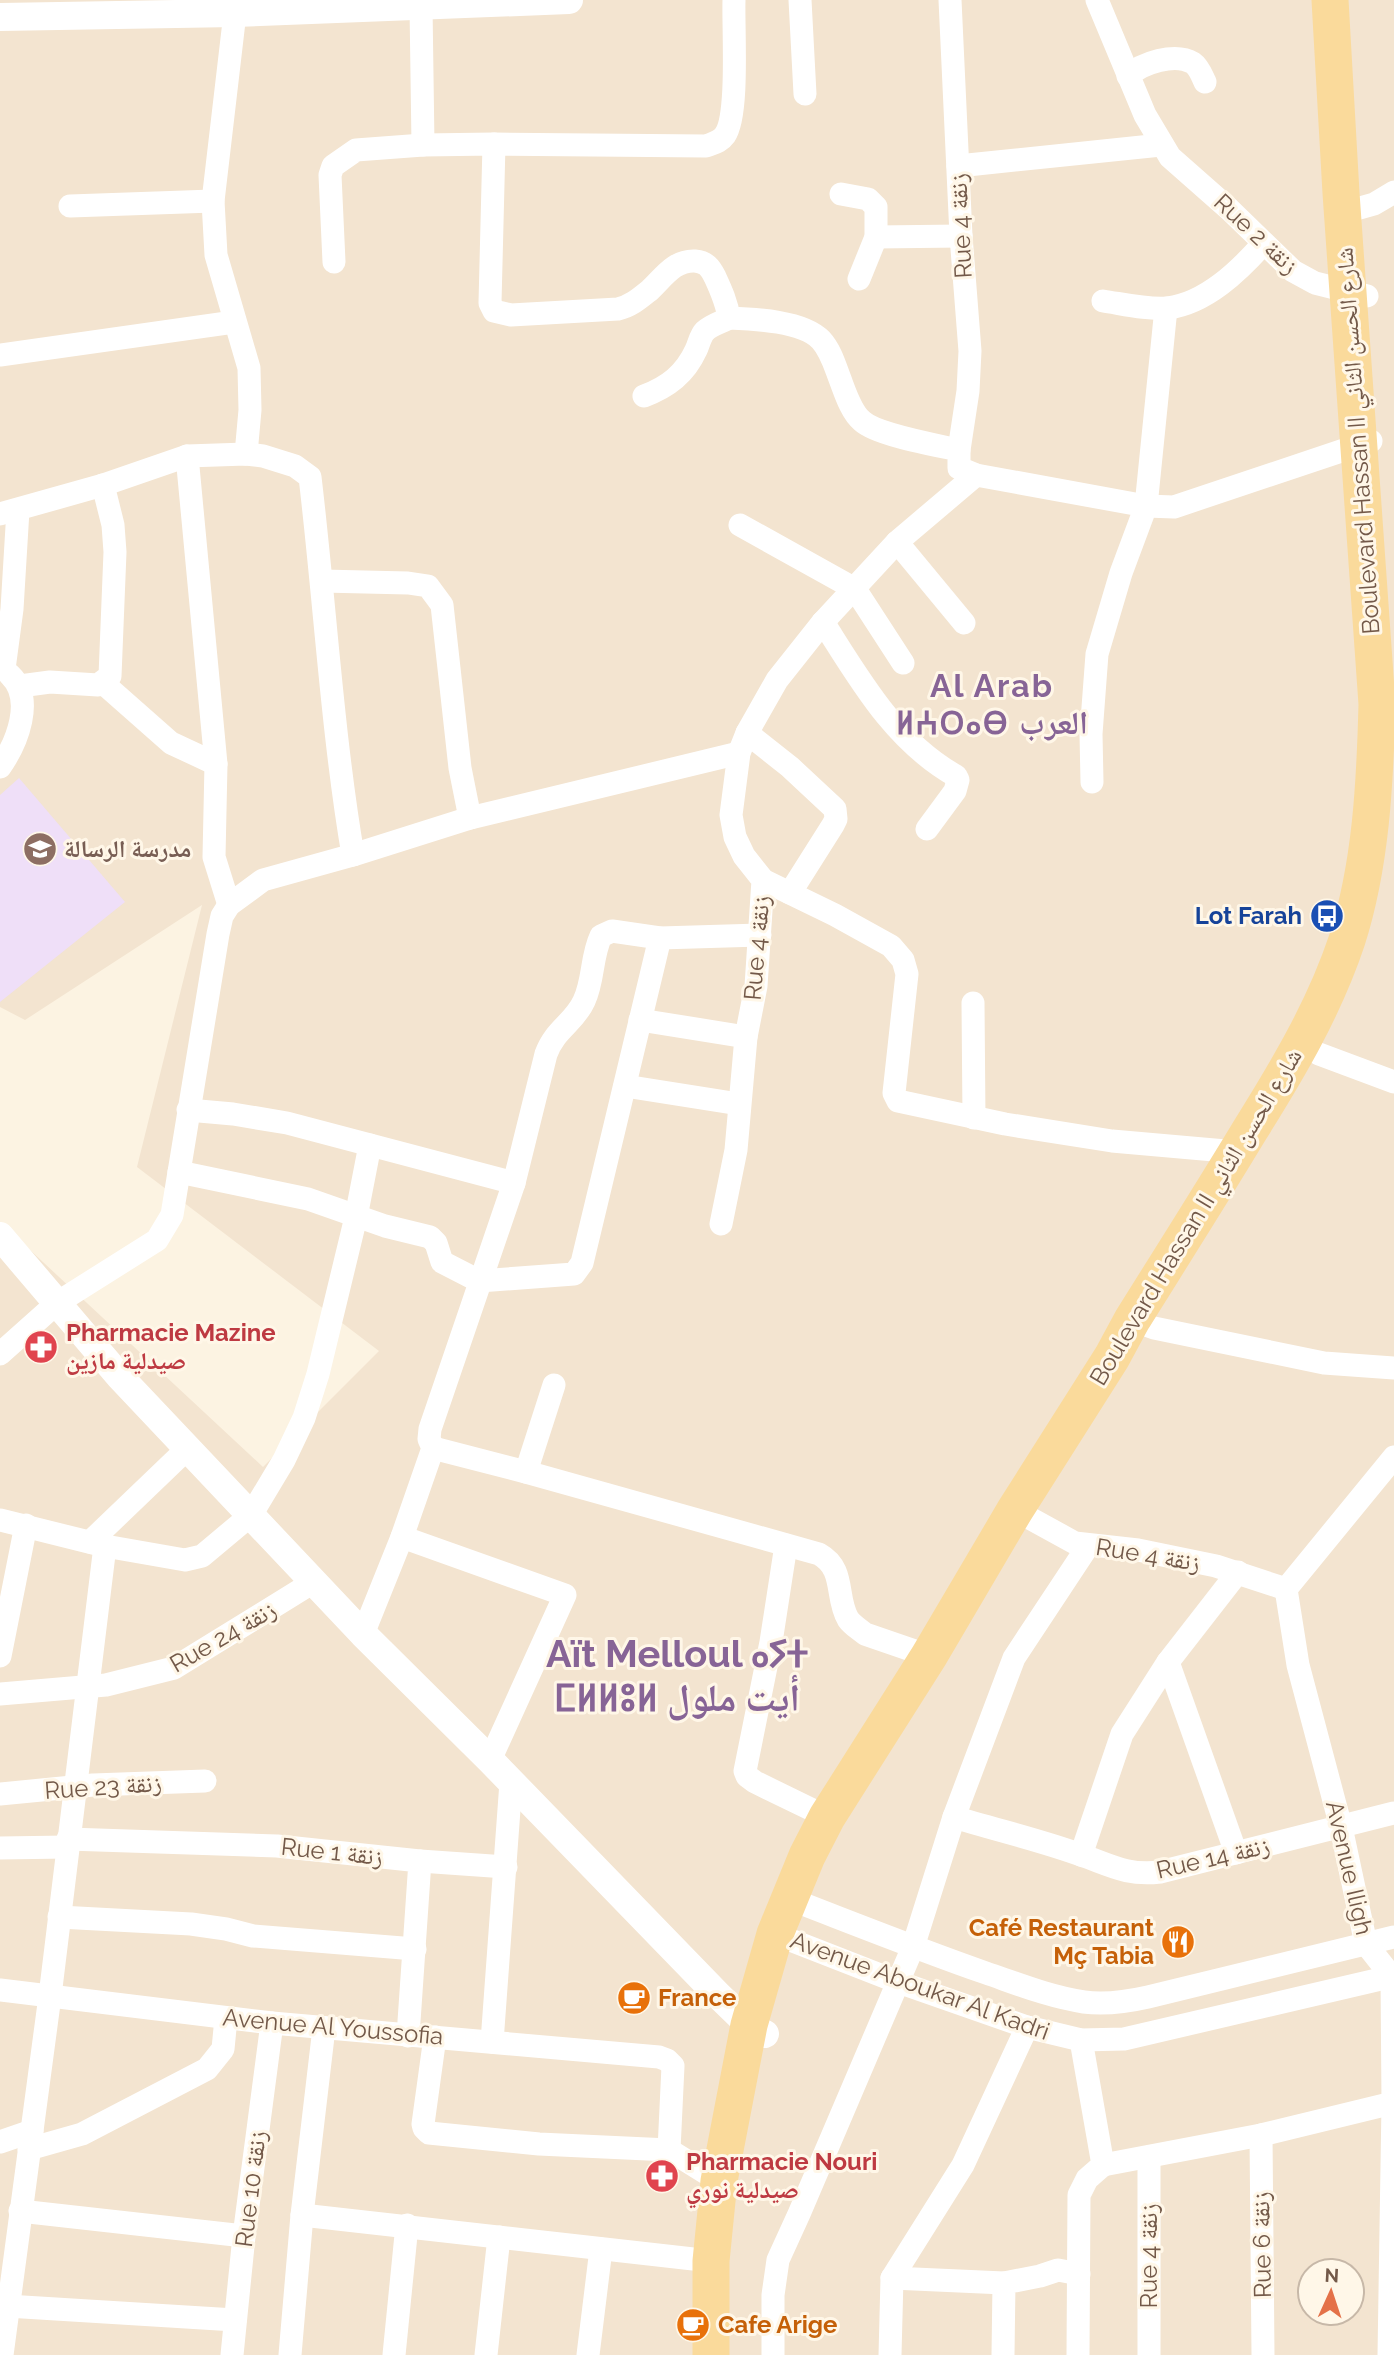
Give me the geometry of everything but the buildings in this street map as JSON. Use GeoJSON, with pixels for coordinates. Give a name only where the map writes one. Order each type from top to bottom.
{"type":"FeatureCollection","features":[{"type":"Feature","properties":{"kind":"main road","name":"Boulevard Hassan II شارع الحسن الثاني"},"geometry":{"type":"LineString","coordinates":[[1143,1324],[1237,1152],[1320,1009],[1355,912],[1368,836],[1375,778],[1377,704],[1389,659],[1367,442],[1351,211],[1330,0]]}},
{"type":"Feature","properties":{"kind":"main road","name":"Boulevard Hassan II شارع الحسن الثاني"},"geometry":{"type":"LineString","coordinates":[[1345,0],[1351,211]]}},
{"type":"Feature","properties":{"kind":"main road","name":"Boulevard Hassan II شارع الحسن الثاني"},"geometry":{"type":"LineString","coordinates":[[711,2355],[711,2261],[719,2181],[757,2029],[784,1937],[799,1903],[849,1825],[1112,1357],[1143,1324],[1319,1054],[1353,982],[1373,923],[1382,884],[1394,801]]}},
{"type":"Feature","properties":{"kind":"main road","name":"Boulevard Hassan II شارع الحسن الثاني"},"geometry":{"type":"LineString","coordinates":[[799,1903],[807,1856],[827,1817],[929,1656],[1025,1515]]}},
{"type":"Feature","properties":{"kind":"main road","name":"Boulevard Hassan II شارع الحسن الثاني"},"geometry":{"type":"LineString","coordinates":[[724,2355],[726,2264],[736,2161],[757,2029]]}},
{"type":"Feature","properties":{"kind":"street"},"geometry":{"type":"LineString","coordinates":[[0,17],[108,8],[235,13],[313,5],[421,6],[569,0]]}},
{"type":"Feature","properties":{"kind":"street"},"geometry":{"type":"LineString","coordinates":[[334,262],[329,187],[333,166],[355,150],[494,144],[706,146],[717,142],[724,136],[732,116],[734,0]]}},
{"type":"Feature","properties":{"kind":"street"},"geometry":{"type":"LineString","coordinates":[[800,0],[805,94]]}},
{"type":"Feature","properties":{"kind":"street","name":"Rue 4 زنقة"},"geometry":{"type":"LineString","coordinates":[[950,0],[970,361],[959,450]]}},
{"type":"Feature","properties":{"kind":"street","name":"Rue 2 زنقة"},"geometry":{"type":"LineString","coordinates":[[1097,0],[1128,76],[1161,145],[1180,167],[1304,278],[1358,295]]}},
{"type":"Feature","properties":{"kind":"street"},"geometry":{"type":"LineString","coordinates":[[421,6],[423,145]]}},
{"type":"Feature","properties":{"kind":"street"},"geometry":{"type":"LineString","coordinates":[[235,13],[213,201],[215,255],[248,368],[251,387],[246,454]]}},
{"type":"Feature","properties":{"kind":"street"},"geometry":{"type":"LineString","coordinates":[[1128,76],[1144,64],[1184,60],[1198,68],[1205,82]]}},
{"type":"Feature","properties":{"kind":"street"},"geometry":{"type":"LineString","coordinates":[[494,144],[490,303],[494,311],[512,315],[618,309],[638,300],[670,269],[682,262],[691,261],[710,267],[725,299],[729,318]]}},
{"type":"Feature","properties":{"kind":"street"},"geometry":{"type":"LineString","coordinates":[[958,166],[1161,145]]}},
{"type":"Feature","properties":{"kind":"street"},"geometry":{"type":"LineString","coordinates":[[1351,211],[1374,204],[1394,192]]}},
{"type":"Feature","properties":{"kind":"street"},"geometry":{"type":"LineString","coordinates":[[841,194],[872,200],[876,207],[876,237],[859,279]]}},
{"type":"Feature","properties":{"kind":"street"},"geometry":{"type":"LineString","coordinates":[[70,206],[213,201]]}},
{"type":"Feature","properties":{"kind":"street"},"geometry":{"type":"LineString","coordinates":[[876,237],[961,236]]}},
{"type":"Feature","properties":{"kind":"street"},"geometry":{"type":"LineString","coordinates":[[1102,301],[1166,308],[1189,302],[1222,283],[1263,244]]}},
{"type":"Feature","properties":{"kind":"street"},"geometry":{"type":"LineString","coordinates":[[1092,782],[1091,733],[1097,653],[1121,573],[1146,506],[1166,308]]}},
{"type":"Feature","properties":{"kind":"street"},"geometry":{"type":"LineString","coordinates":[[644,396],[675,380],[707,329],[729,318],[764,320],[800,328],[822,341],[830,353],[859,420],[876,429],[959,450],[959,468],[975,475],[1146,506],[1174,507],[1367,442]]}},
{"type":"Feature","properties":{"kind":"street"},"geometry":{"type":"LineString","coordinates":[[0,355],[234,321]]}},
{"type":"Feature","properties":{"kind":"street"},"geometry":{"type":"LineString","coordinates":[[0,767],[12,750],[17,736],[22,701],[8,673],[12,609],[9,512],[103,485],[187,456],[246,454],[282,461],[302,470],[310,477],[341,784],[353,855]]}},
{"type":"Feature","properties":{"kind":"street"},"geometry":{"type":"LineString","coordinates":[[187,456],[216,764],[214,857],[229,905]]}},
{"type":"Feature","properties":{"kind":"street","name":"Rue 4 زنقة"},"geometry":{"type":"LineString","coordinates":[[721,1224],[736,1150],[739,1104],[756,986],[760,935],[762,880],[744,856],[735,837],[731,815],[743,743],[777,680],[823,622],[897,542],[975,475]]}},
{"type":"Feature","properties":{"kind":"street"},"geometry":{"type":"LineString","coordinates":[[8,673],[50,682],[98,685],[103,683],[111,672],[116,571],[113,526],[103,485]]}},
{"type":"Feature","properties":{"kind":"street"},"geometry":{"type":"LineString","coordinates":[[740,525],[855,589],[903,663]]}},
{"type":"Feature","properties":{"kind":"street"},"geometry":{"type":"LineString","coordinates":[[897,542],[964,623]]}},
{"type":"Feature","properties":{"kind":"street"},"geometry":{"type":"LineString","coordinates":[[322,581],[428,586],[442,605],[460,768],[470,818]]}},
{"type":"Feature","properties":{"kind":"street"},"geometry":{"type":"LineString","coordinates":[[823,622],[874,700],[897,728],[918,751],[956,776],[958,780],[955,791],[927,829]]}},
{"type":"Feature","properties":{"kind":"street"},"geometry":{"type":"LineString","coordinates":[[103,683],[171,743],[216,764]]}},
{"type":"Feature","properties":{"kind":"street"},"geometry":{"type":"LineString","coordinates":[[0,1354],[57,1303],[157,1240],[167,1227],[172,1215],[222,916],[229,905],[263,880],[470,818],[743,743],[790,767],[835,809],[836,819],[833,825],[790,893]]}},
{"type":"Feature","properties":{"kind":"street"},"geometry":{"type":"LineString","coordinates":[[762,880],[891,946],[903,960],[906,974],[895,1098],[974,1118],[1112,1141],[1237,1152]]}},
{"type":"Feature","properties":{"kind":"street"},"geometry":{"type":"LineString","coordinates":[[363,1634],[402,1537],[433,1448],[429,1439],[430,1429],[514,1183],[546,1054],[551,1040],[578,1013],[584,1002],[601,936],[612,930],[660,937],[760,935]]}},
{"type":"Feature","properties":{"kind":"street"},"geometry":{"type":"LineString","coordinates":[[179,1172],[308,1199],[334,1206],[356,1217],[430,1237],[436,1244],[442,1262],[479,1280],[570,1275],[577,1271],[582,1263],[660,937]]}},
{"type":"Feature","properties":{"kind":"street"},"geometry":{"type":"LineString","coordinates":[[972,1003],[974,1118]]}},
{"type":"Feature","properties":{"kind":"street"},"geometry":{"type":"LineString","coordinates":[[640,1020],[747,1037]]}},
{"type":"Feature","properties":{"kind":"street"},"geometry":{"type":"LineString","coordinates":[[1319,1054],[1394,1083]]}},
{"type":"Feature","properties":{"kind":"street"},"geometry":{"type":"LineString","coordinates":[[625,1086],[739,1104]]}},
{"type":"Feature","properties":{"kind":"street"},"geometry":{"type":"LineString","coordinates":[[188,1110],[261,1118],[514,1183]]}},
{"type":"Feature","properties":{"kind":"street"},"geometry":{"type":"LineString","coordinates":[[0,1520],[97,1544],[185,1560],[202,1556],[250,1515],[284,1460],[304,1418],[318,1374],[356,1217],[370,1146]]}},
{"type":"Feature","properties":{"kind":"street"},"geometry":{"type":"LineString","coordinates":[[0,1236],[120,1377],[363,1634],[757,2029]]}},
{"type":"Feature","properties":{"kind":"street"},"geometry":{"type":"LineString","coordinates":[[1143,1324],[1324,1363],[1394,1368]]}},
{"type":"Feature","properties":{"kind":"street"},"geometry":{"type":"LineString","coordinates":[[527,1472],[554,1385]]}},
{"type":"Feature","properties":{"kind":"street"},"geometry":{"type":"LineString","coordinates":[[2,2355],[50,1996],[87,1687],[97,1544],[188,1448]]}},
{"type":"Feature","properties":{"kind":"street"},"geometry":{"type":"LineString","coordinates":[[433,1448],[820,1554],[830,1560],[834,1567],[846,1615],[856,1628],[865,1634],[929,1656]]}},
{"type":"Feature","properties":{"kind":"street"},"geometry":{"type":"LineString","coordinates":[[1286,1589],[1394,1457]]}},
{"type":"Feature","properties":{"kind":"street","name":"Rue 4 زنقة"},"geometry":{"type":"LineString","coordinates":[[1025,1515],[1075,1543],[1138,1550],[1238,1572],[1286,1589]]}},
{"type":"Feature","properties":{"kind":"street"},"geometry":{"type":"LineString","coordinates":[[0,1656],[26,1525]]}},
{"type":"Feature","properties":{"kind":"street"},"geometry":{"type":"LineString","coordinates":[[402,1537],[565,1595],[490,1760]]}},
{"type":"Feature","properties":{"kind":"street"},"geometry":{"type":"LineString","coordinates":[[786,1545],[771,1642],[745,1771],[755,1782],[827,1817]]}},
{"type":"Feature","properties":{"kind":"street"},"geometry":{"type":"LineString","coordinates":[[772,2355],[773,2295],[778,2260],[912,1947],[954,1817],[1014,1658],[1088,1546]]}},
{"type":"Feature","properties":{"kind":"street"},"geometry":{"type":"LineString","coordinates":[[1081,1855],[1122,1734],[1168,1662],[1238,1572]]}},
{"type":"Feature","properties":{"kind":"street","name":"Rue 24 زنقة"},"geometry":{"type":"LineString","coordinates":[[0,1694],[106,1685],[174,1668],[315,1581]]}},
{"type":"Feature","properties":{"kind":"street","name":"Avenue Iligh"},"geometry":{"type":"LineString","coordinates":[[1286,1589],[1298,1665],[1341,1827],[1366,1944],[1393,1976]]}},
{"type":"Feature","properties":{"kind":"street"},"geometry":{"type":"LineString","coordinates":[[1168,1662],[1236,1853]]}},
{"type":"Feature","properties":{"kind":"street","name":"Rue 23 زنقة"},"geometry":{"type":"LineString","coordinates":[[0,1794],[74,1787],[205,1781]]}},
{"type":"Feature","properties":{"kind":"street"},"geometry":{"type":"LineString","coordinates":[[492,2042],[511,1782]]}},
{"type":"Feature","properties":{"kind":"street","name":"Rue 14 زنقة"},"geometry":{"type":"LineString","coordinates":[[954,1817],[1081,1855],[1118,1870],[1143,1874],[1394,1813]]}},
{"type":"Feature","properties":{"kind":"street","name":"Rue 1 زنقة"},"geometry":{"type":"LineString","coordinates":[[0,1848],[67,1843],[278,1846],[506,1867]]}},
{"type":"Feature","properties":{"kind":"street"},"geometry":{"type":"LineString","coordinates":[[408,2036],[420,1861]]}},
{"type":"Feature","properties":{"kind":"street","name":"Avenue Aboukar Al Kadri"},"geometry":{"type":"LineString","coordinates":[[799,1903],[912,1947],[1044,1993],[1105,2004],[1148,1997],[1394,1937]]}},
{"type":"Feature","properties":{"kind":"street"},"geometry":{"type":"LineString","coordinates":[[59,1917],[191,1924],[253,1936],[415,1949]]}},
{"type":"Feature","properties":{"kind":"street","name":"Avenue Aboukar Al Kadri"},"geometry":{"type":"LineString","coordinates":[[784,1937],[898,1982],[1027,2027],[1081,2040],[1125,2039],[1393,1976]]}},
{"type":"Feature","properties":{"kind":"street"},"geometry":{"type":"LineString","coordinates":[[1389,2355],[1393,1976]]}},
{"type":"Feature","properties":{"kind":"street","name":"Avenue Al Youssofia"},"geometry":{"type":"LineString","coordinates":[[0,1990],[272,2023],[649,2056],[667,2060],[673,2066],[669,2150]]}},
{"type":"Feature","properties":{"kind":"street"},"geometry":{"type":"LineString","coordinates":[[0,2142],[31,2140],[94,2129],[207,2068],[223,2049],[226,2018]]}},
{"type":"Feature","properties":{"kind":"street","name":"Rue 10 زنقة"},"geometry":{"type":"LineString","coordinates":[[232,2355],[244,2236],[272,2023]]}},
{"type":"Feature","properties":{"kind":"street"},"geometry":{"type":"LineString","coordinates":[[890,2355],[892,2277],[963,2165],[1027,2027]]}},
{"type":"Feature","properties":{"kind":"street"},"geometry":{"type":"LineString","coordinates":[[290,2355],[302,2215],[324,2028]]}},
{"type":"Feature","properties":{"kind":"street"},"geometry":{"type":"LineString","coordinates":[[435,2037],[423,2124],[429,2133],[539,2144],[669,2150],[719,2181]]}},
{"type":"Feature","properties":{"kind":"street"},"geometry":{"type":"LineString","coordinates":[[1081,2040],[1103,2165]]}},
{"type":"Feature","properties":{"kind":"street"},"geometry":{"type":"LineString","coordinates":[[1078,2355],[1079,2195],[1087,2179],[1103,2165],[1149,2158],[1393,2103]]}},
{"type":"Feature","properties":{"kind":"street","name":"Rue 6 زنقة"},"geometry":{"type":"LineString","coordinates":[[1261,2134],[1263,2355]]}},
{"type":"Feature","properties":{"kind":"street","name":"Rue 4 زنقة"},"geometry":{"type":"LineString","coordinates":[[1149,2158],[1149,2355]]}},
{"type":"Feature","properties":{"kind":"street"},"geometry":{"type":"LineString","coordinates":[[20,2211],[244,2236]]}},
{"type":"Feature","properties":{"kind":"street"},"geometry":{"type":"LineString","coordinates":[[302,2215],[711,2261]]}},
{"type":"Feature","properties":{"kind":"street"},"geometry":{"type":"LineString","coordinates":[[394,2355],[407,2225]]}},
{"type":"Feature","properties":{"kind":"street"},"geometry":{"type":"LineString","coordinates":[[486,2355],[499,2237]]}},
{"type":"Feature","properties":{"kind":"street"},"geometry":{"type":"LineString","coordinates":[[588,2355],[601,2249]]}},
{"type":"Feature","properties":{"kind":"street"},"geometry":{"type":"LineString","coordinates":[[892,2277],[1004,2283],[1058,2270],[1079,2274]]}},
{"type":"Feature","properties":{"kind":"street"},"geometry":{"type":"LineString","coordinates":[[1003,2355],[1004,2283]]}},
{"type":"Feature","properties":{"kind":"street"},"geometry":{"type":"LineString","coordinates":[[7,2306],[235,2320]]}},
{"type":"Feature","properties":{"kind":"shaded area"},"geometry":{"type":"Polygon","coordinates":[[[0,0],[1394,0],[1394,2355],[0,2355],[0,1222],[263,1467],[379,1351],[137,1167],[202,905],[25,1020],[0,1007],[0,0]]]}},
{"type":"Feature","properties":{"kind":"shaded area","name":"مدرسة الرسالة"},"geometry":{"type":"Polygon","coordinates":[[[19,778],[125,902],[0,1002],[0,795],[19,778]]]}},
{"type":"Feature","properties":{"kind":"place","name":"مدرسة الرسالة"},"geometry":{"type":"Point","coordinates":[40,849]}},
{"type":"Feature","properties":{"kind":"place","name":"Lot Farah"},"geometry":{"type":"Point","coordinates":[1327,916]}},
{"type":"Feature","properties":{"kind":"place","name":"Pharmacie Mazine صيدلية مازين"},"geometry":{"type":"Point","coordinates":[41,1347]}},
{"type":"Feature","properties":{"kind":"place","name":"Café Restaurant Mç Tabia"},"geometry":{"type":"Point","coordinates":[1178,1942]}},
{"type":"Feature","properties":{"kind":"place","name":"France"},"geometry":{"type":"Point","coordinates":[634,1998]}},
{"type":"Feature","properties":{"kind":"place","name":"Pharmacie Nouri صيدلية نوري"},"geometry":{"type":"Point","coordinates":[662,2176]}},
{"type":"Feature","properties":{"kind":"place","name":"Cafe Arige"},"geometry":{"type":"Point","coordinates":[693,2325]}},
{"type":"Feature","properties":{"kind":"district","name":"Al Arab ⵍⵄⵔⴰⴱ العرب"},"geometry":{"type":"Point","coordinates":[992,704]}},
{"type":"Feature","properties":{"kind":"district","name":"Aït Melloul ⴰⵢⵜ ⵎⵍⵍⵓⵍ أيت ملول"},"geometry":{"type":"Point","coordinates":[677,1676]}}]}
